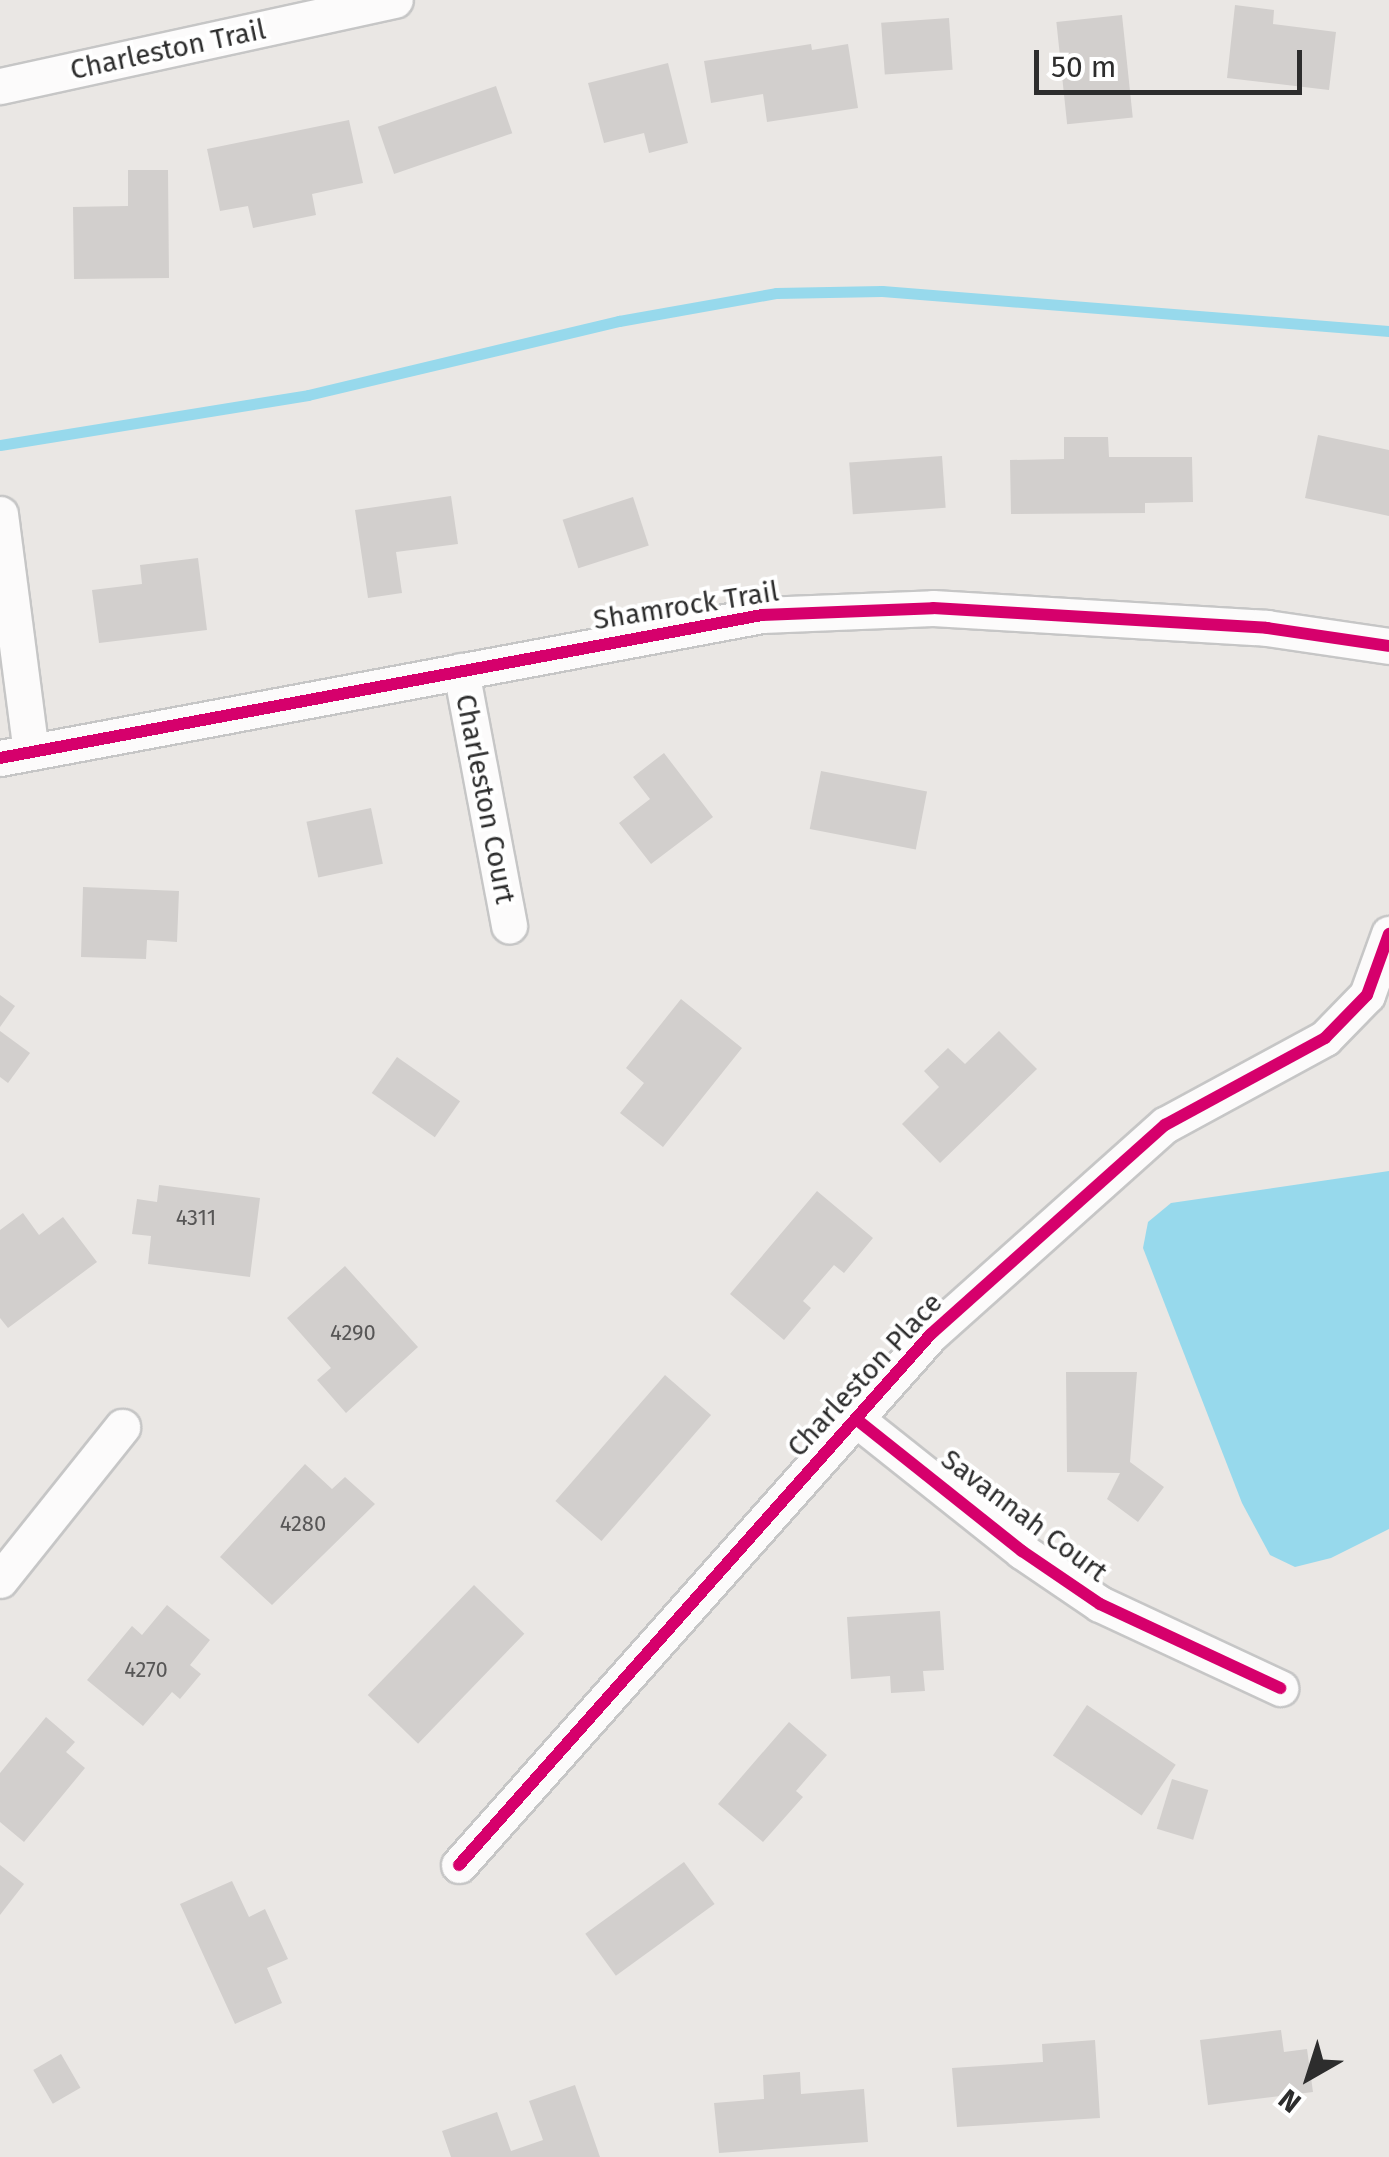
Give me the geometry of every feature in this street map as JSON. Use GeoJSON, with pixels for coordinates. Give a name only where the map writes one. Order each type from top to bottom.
{"type":"FeatureCollection","features":[{"type":"Feature","properties":{"kind":"street","name":"Charleston Trail"},"geometry":{"type":"LineString","coordinates":[[0,86],[394,0]]}},
{"type":"Feature","properties":{"kind":"street"},"geometry":{"type":"LineString","coordinates":[[0,514],[16,755]]}},
{"type":"Feature","properties":{"kind":"street","name":"Shamrock Trail"},"geometry":{"type":"LineString","coordinates":[[16,755],[762,615],[933,608],[1267,628],[1389,646]]}},
{"type":"Feature","properties":{"kind":"street","name":"Charleston Court"},"geometry":{"type":"LineString","coordinates":[[460,671],[509,926]]}},
{"type":"Feature","properties":{"kind":"street","name":"Charleston Place"},"geometry":{"type":"LineString","coordinates":[[459,1865],[931,1334],[1165,1125],[1324,1038],[1367,995],[1389,934]]}},
{"type":"Feature","properties":{"kind":"street","name":"Savannah Court"},"geometry":{"type":"LineString","coordinates":[[856,1419],[1022,1551],[1100,1604],[1280,1688]]}},
{"type":"Feature","properties":{"kind":"street"},"geometry":{"type":"LineString","coordinates":[[0,1580],[122,1427]]}},
{"type":"Feature","properties":{"kind":"water"},"geometry":{"type":"Polygon","coordinates":[[[1389,1171],[1389,1529],[1331,1558],[1295,1567],[1270,1555],[1242,1503],[1143,1248],[1148,1222],[1171,1203],[1389,1171]]]}},
{"type":"Feature","properties":{"kind":"building"},"geometry":{"type":"Polygon","coordinates":[[[1235,5],[1274,10],[1273,24],[1336,32],[1329,90],[1227,78],[1235,5]]]}},
{"type":"Feature","properties":{"kind":"building"},"geometry":{"type":"Polygon","coordinates":[[[1122,15],[1133,117],[1067,124],[1056,22],[1122,15]]]}},
{"type":"Feature","properties":{"kind":"building"},"geometry":{"type":"Polygon","coordinates":[[[949,18],[953,70],[885,75],[881,23],[949,18]]]}},
{"type":"Feature","properties":{"kind":"building"},"geometry":{"type":"Polygon","coordinates":[[[811,44],[812,50],[848,44],[858,108],[767,122],[763,94],[711,103],[704,61],[811,44]]]}},
{"type":"Feature","properties":{"kind":"building"},"geometry":{"type":"Polygon","coordinates":[[[668,63],[688,143],[649,153],[644,133],[604,143],[588,83],[668,63]]]}},
{"type":"Feature","properties":{"kind":"building"},"geometry":{"type":"Polygon","coordinates":[[[496,86],[512,133],[394,174],[378,127],[496,86]]]}},
{"type":"Feature","properties":{"kind":"building"},"geometry":{"type":"Polygon","coordinates":[[[349,120],[363,183],[312,194],[316,215],[253,228],[248,206],[220,211],[207,149],[349,120]]]}},
{"type":"Feature","properties":{"kind":"building"},"geometry":{"type":"Polygon","coordinates":[[[128,170],[168,170],[169,278],[74,279],[73,207],[128,206],[128,170]]]}},
{"type":"Feature","properties":{"kind":"building"},"geometry":{"type":"Polygon","coordinates":[[[1318,435],[1389,450],[1389,516],[1305,498],[1318,435]]]}},
{"type":"Feature","properties":{"kind":"building"},"geometry":{"type":"Polygon","coordinates":[[[1064,437],[1108,437],[1109,457],[1192,457],[1193,502],[1145,503],[1145,513],[1011,514],[1010,460],[1064,459],[1064,437]]]}},
{"type":"Feature","properties":{"kind":"building"},"geometry":{"type":"Polygon","coordinates":[[[942,456],[946,508],[853,514],[849,462],[942,456]]]}},
{"type":"Feature","properties":{"kind":"building"},"geometry":{"type":"Polygon","coordinates":[[[451,496],[458,544],[396,552],[402,593],[368,598],[355,510],[451,496]]]}},
{"type":"Feature","properties":{"kind":"building"},"geometry":{"type":"Polygon","coordinates":[[[633,497],[649,546],[578,568],[563,520],[633,497]]]}},
{"type":"Feature","properties":{"kind":"building"},"geometry":{"type":"Polygon","coordinates":[[[198,558],[207,630],[99,643],[92,590],[142,584],[140,565],[198,558]]]}},
{"type":"Feature","properties":{"kind":"building"},"geometry":{"type":"Polygon","coordinates":[[[664,753],[713,817],[651,864],[619,823],[650,799],[633,777],[664,753]]]}},
{"type":"Feature","properties":{"kind":"building"},"geometry":{"type":"Polygon","coordinates":[[[821,771],[927,792],[916,850],[810,829],[821,771]]]}},
{"type":"Feature","properties":{"kind":"building"},"geometry":{"type":"Polygon","coordinates":[[[371,808],[383,864],[318,877],[306,822],[371,808]]]}},
{"type":"Feature","properties":{"kind":"building"},"geometry":{"type":"Polygon","coordinates":[[[83,887],[179,891],[177,942],[147,940],[146,959],[81,957],[83,887]]]}},
{"type":"Feature","properties":{"kind":"building"},"geometry":{"type":"Polygon","coordinates":[[[0,995],[15,1006],[0,1027],[0,995]]]}},
{"type":"Feature","properties":{"kind":"building"},"geometry":{"type":"Polygon","coordinates":[[[681,999],[742,1048],[663,1147],[620,1113],[644,1083],[626,1068],[681,999]]]}},
{"type":"Feature","properties":{"kind":"building"},"geometry":{"type":"Polygon","coordinates":[[[0,1031],[30,1053],[8,1083],[0,1077],[0,1031]]]}},
{"type":"Feature","properties":{"kind":"building"},"geometry":{"type":"Polygon","coordinates":[[[999,1031],[1037,1069],[940,1163],[902,1124],[939,1087],[924,1071],[948,1048],[965,1064],[999,1031]]]}},
{"type":"Feature","properties":{"kind":"building"},"geometry":{"type":"Polygon","coordinates":[[[397,1057],[460,1101],[435,1137],[372,1093],[397,1057]]]}},
{"type":"Feature","properties":{"kind":"building"},"geometry":{"type":"Polygon","coordinates":[[[159,1185],[260,1198],[250,1277],[148,1264],[151,1236],[132,1234],[137,1199],[157,1202],[159,1185]]]}},
{"type":"Feature","properties":{"kind":"building"},"geometry":{"type":"Polygon","coordinates":[[[817,1191],[873,1238],[844,1273],[834,1265],[803,1301],[811,1308],[784,1340],[730,1294],[817,1191]]]}},
{"type":"Feature","properties":{"kind":"building"},"geometry":{"type":"Polygon","coordinates":[[[23,1213],[39,1235],[63,1217],[97,1262],[8,1328],[0,1318],[0,1230],[23,1213]]]}},
{"type":"Feature","properties":{"kind":"building"},"geometry":{"type":"Polygon","coordinates":[[[345,1266],[418,1347],[346,1413],[317,1380],[331,1368],[287,1318],[345,1266]]]}},
{"type":"Feature","properties":{"kind":"building"},"geometry":{"type":"Polygon","coordinates":[[[1066,1372],[1137,1372],[1130,1462],[1164,1487],[1138,1522],[1107,1499],[1120,1473],[1067,1472],[1066,1372]]]}},
{"type":"Feature","properties":{"kind":"building"},"geometry":{"type":"Polygon","coordinates":[[[665,1375],[711,1415],[601,1541],[555,1501],[665,1375]]]}},
{"type":"Feature","properties":{"kind":"building"},"geometry":{"type":"Polygon","coordinates":[[[305,1464],[332,1489],[345,1477],[375,1504],[272,1605],[220,1557],[305,1464]]]}},
{"type":"Feature","properties":{"kind":"building"},"geometry":{"type":"Polygon","coordinates":[[[474,1585],[524,1634],[418,1744],[368,1695],[474,1585]]]}},
{"type":"Feature","properties":{"kind":"building"},"geometry":{"type":"Polygon","coordinates":[[[167,1605],[210,1640],[190,1665],[201,1674],[180,1699],[172,1692],[143,1726],[87,1680],[132,1626],[142,1635],[167,1605]]]}},
{"type":"Feature","properties":{"kind":"building"},"geometry":{"type":"Polygon","coordinates":[[[940,1611],[944,1670],[923,1671],[925,1691],[891,1693],[890,1676],[851,1679],[847,1617],[940,1611]]]}},
{"type":"Feature","properties":{"kind":"building"},"geometry":{"type":"Polygon","coordinates":[[[1087,1705],[1176,1765],[1142,1815],[1053,1756],[1087,1705]]]}},
{"type":"Feature","properties":{"kind":"building"},"geometry":{"type":"Polygon","coordinates":[[[46,1717],[75,1742],[66,1752],[85,1768],[24,1842],[0,1822],[0,1773],[46,1717]]]}},
{"type":"Feature","properties":{"kind":"building"},"geometry":{"type":"Polygon","coordinates":[[[789,1722],[827,1755],[796,1791],[803,1797],[763,1842],[718,1804],[789,1722]]]}},
{"type":"Feature","properties":{"kind":"building"},"geometry":{"type":"Polygon","coordinates":[[[1172,1779],[1208,1790],[1193,1840],[1157,1829],[1172,1779]]]}},
{"type":"Feature","properties":{"kind":"building"},"geometry":{"type":"Polygon","coordinates":[[[684,1862],[715,1904],[616,1976],[585,1934],[684,1862]]]}},
{"type":"Feature","properties":{"kind":"building"},"geometry":{"type":"Polygon","coordinates":[[[0,1865],[24,1884],[0,1915],[0,1865]]]}},
{"type":"Feature","properties":{"kind":"building"},"geometry":{"type":"Polygon","coordinates":[[[232,1881],[249,1917],[265,1909],[288,1959],[267,1968],[282,2003],[235,2024],[180,1904],[232,1881]]]}},
{"type":"Feature","properties":{"kind":"building"},"geometry":{"type":"Polygon","coordinates":[[[1281,2030],[1284,2052],[1307,2049],[1313,2092],[1208,2105],[1200,2040],[1281,2030]]]}},
{"type":"Feature","properties":{"kind":"building"},"geometry":{"type":"Polygon","coordinates":[[[1095,2040],[1100,2118],[957,2127],[952,2068],[1043,2062],[1042,2044],[1095,2040]]]}},
{"type":"Feature","properties":{"kind":"building"},"geometry":{"type":"Polygon","coordinates":[[[61,2054],[80,2088],[53,2104],[33,2070],[61,2054]]]}},
{"type":"Feature","properties":{"kind":"building"},"geometry":{"type":"Polygon","coordinates":[[[800,2072],[801,2094],[864,2089],[868,2142],[719,2153],[714,2103],[764,2099],[763,2075],[800,2072]]]}},
{"type":"Feature","properties":{"kind":"building"},"geometry":{"type":"Polygon","coordinates":[[[575,2085],[600,2157],[451,2157],[442,2131],[497,2112],[511,2151],[543,2140],[529,2101],[575,2085]]]}},
{"type":"Feature","properties":{"kind":"waterway"},"geometry":{"type":"LineString","coordinates":[[0,445],[308,395],[619,321],[776,293],[882,291],[1389,331]]}},
{"type":"Feature","properties":{"kind":"cycle path"},"geometry":{"type":"LineString","coordinates":[[0,758],[762,615],[933,608],[1267,628],[1389,646]]}},
{"type":"Feature","properties":{"kind":"cycle path"},"geometry":{"type":"LineString","coordinates":[[459,1865],[931,1334],[1165,1125],[1325,1038],[1367,995],[1389,934]]}},
{"type":"Feature","properties":{"kind":"cycle path"},"geometry":{"type":"LineString","coordinates":[[856,1419],[1022,1551],[1100,1604],[1280,1688]]}}]}
